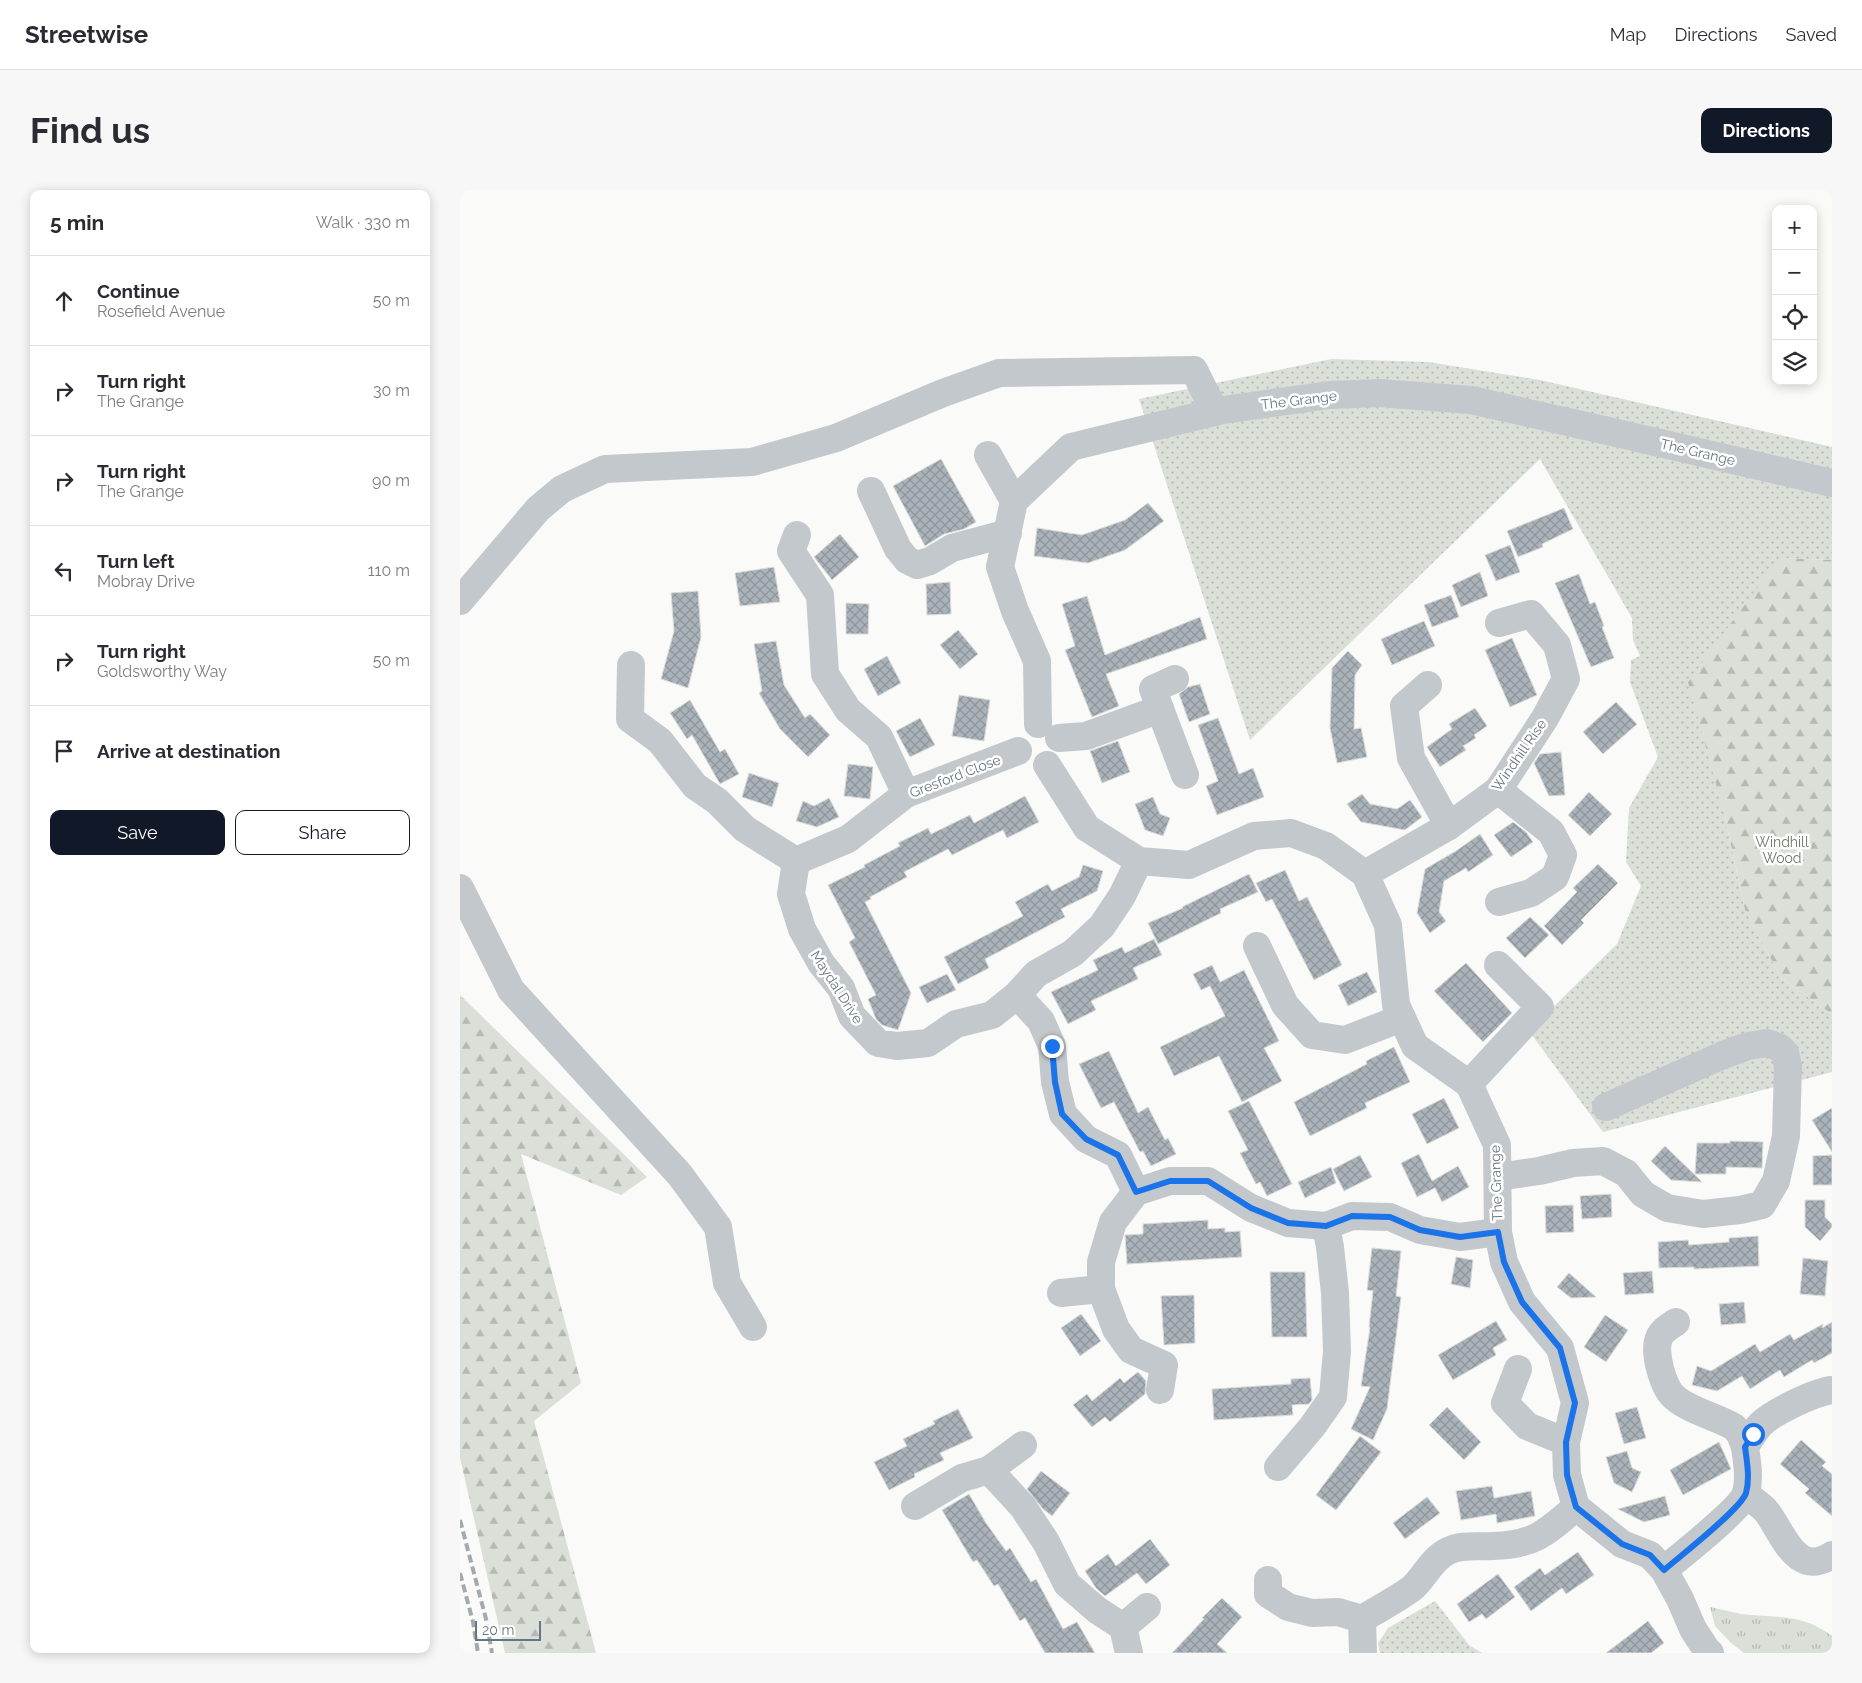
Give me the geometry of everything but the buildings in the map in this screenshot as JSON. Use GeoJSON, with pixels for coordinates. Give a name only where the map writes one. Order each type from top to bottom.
{"type":"FeatureCollection","features":[{"type":"Feature","properties":{"kind":"street"},"geometry":{"type":"LineString","coordinates":[[460,601],[538,509],[562,489],[605,469],[752,462],[836,438],[943,393],[1000,374],[1194,370],[1215,412]]}},
{"type":"Feature","properties":{"kind":"street","name":"The Grange"},"geometry":{"type":"LineString","coordinates":[[1014,501],[1071,447],[1215,412],[1278,401],[1329,395],[1379,393],[1471,400],[1832,483]]}},
{"type":"Feature","properties":{"kind":"street"},"geometry":{"type":"LineString","coordinates":[[988,455],[1014,501],[1000,567],[1015,611],[1037,661],[1048,731],[1060,751],[1053,762],[1047,765],[1033,766],[1021,758],[1017,745],[1021,732],[1026,728],[1048,731],[1086,736],[1160,709]]}},
{"type":"Feature","properties":{"kind":"street"},"geometry":{"type":"LineString","coordinates":[[871,491],[898,549],[907,560],[917,565],[930,561],[952,548],[1008,533]]}},
{"type":"Feature","properties":{"kind":"street"},"geometry":{"type":"LineString","coordinates":[[797,535],[791,552],[820,595],[825,674],[848,710],[879,737],[906,794]]}},
{"type":"Feature","properties":{"kind":"street","name":"Windhill Rise"},"geometry":{"type":"LineString","coordinates":[[1365,874],[1449,826],[1498,790],[1545,718],[1566,679],[1558,645],[1531,614],[1499,622]]}},
{"type":"Feature","properties":{"kind":"street"},"geometry":{"type":"LineString","coordinates":[[631,665],[630,719],[660,741],[695,786],[717,801],[745,829],[796,861]]}},
{"type":"Feature","properties":{"kind":"street"},"geometry":{"type":"LineString","coordinates":[[1175,679],[1153,689],[1185,775]]}},
{"type":"Feature","properties":{"kind":"street"},"geometry":{"type":"LineString","coordinates":[[1428,685],[1404,706],[1410,758],[1449,826]]}},
{"type":"Feature","properties":{"kind":"street","name":"Gresford Close"},"geometry":{"type":"LineString","coordinates":[[796,861],[848,839],[906,794],[1018,751]]}},
{"type":"Feature","properties":{"kind":"street"},"geometry":{"type":"LineString","coordinates":[[1047,765],[1087,828],[1139,861],[1189,866],[1254,836],[1291,833],[1326,846],[1365,874]]}},
{"type":"Feature","properties":{"kind":"street"},"geometry":{"type":"LineString","coordinates":[[1498,790],[1551,832],[1563,855],[1555,876],[1531,893],[1499,902]]}},
{"type":"Feature","properties":{"kind":"street","name":"Maydal Drive"},"geometry":{"type":"LineString","coordinates":[[796,861],[791,894],[802,930],[821,963],[841,988],[852,1016],[878,1043],[897,1046],[928,1042],[956,1024],[992,1014],[1017,995],[1036,974],[1073,953],[1102,926],[1122,896],[1139,861]]}},
{"type":"Feature","properties":{"kind":"street","name":"The Grange"},"geometry":{"type":"LineString","coordinates":[[1365,874],[1388,925],[1396,1005],[1415,1046],[1469,1084],[1498,1145],[1498,1232],[1504,1262],[1522,1302],[1560,1348],[1575,1403],[1566,1442],[1567,1475],[1576,1507]]}},
{"type":"Feature","properties":{"kind":"street"},"geometry":{"type":"LineString","coordinates":[[460,888],[511,990],[680,1174],[718,1227],[727,1283],[753,1328]]}},
{"type":"Feature","properties":{"kind":"street"},"geometry":{"type":"LineString","coordinates":[[1257,946],[1285,1005],[1312,1035],[1345,1040],[1402,1018]]}},
{"type":"Feature","properties":{"kind":"street"},"geometry":{"type":"LineString","coordinates":[[1469,1084],[1540,1007],[1498,965]]}},
{"type":"Feature","properties":{"kind":"street"},"geometry":{"type":"LineString","coordinates":[[1017,995],[1041,1021],[1052,1046],[1055,1082],[1062,1114],[1086,1139],[1118,1155],[1136,1192]]}},
{"type":"Feature","properties":{"kind":"street"},"geometry":{"type":"LineString","coordinates":[[1498,1177],[1539,1171],[1573,1163],[1603,1161],[1626,1173],[1643,1194],[1666,1208],[1702,1214],[1740,1210],[1762,1205],[1776,1181],[1786,1136],[1788,1066],[1785,1053],[1779,1047],[1767,1043],[1748,1046],[1723,1055],[1606,1107]]}},
{"type":"Feature","properties":{"kind":"street"},"geometry":{"type":"LineString","coordinates":[[1160,1390],[1164,1365],[1132,1350],[1116,1329],[1101,1289],[1101,1262],[1113,1222],[1136,1192],[1170,1181],[1208,1181],[1251,1208],[1288,1223],[1326,1226],[1352,1216],[1390,1217],[1420,1230],[1460,1237],[1498,1232]]}},
{"type":"Feature","properties":{"kind":"street"},"geometry":{"type":"LineString","coordinates":[[1278,1467],[1312,1427],[1333,1397],[1337,1351],[1335,1293],[1326,1226]]}},
{"type":"Feature","properties":{"kind":"street"},"geometry":{"type":"LineString","coordinates":[[1060,1293],[1101,1289]]}},
{"type":"Feature","properties":{"kind":"street"},"geometry":{"type":"LineString","coordinates":[[1664,1570],[1734,1510],[1746,1495],[1748,1469],[1745,1447],[1740,1434],[1734,1427],[1682,1402],[1673,1396],[1665,1382],[1657,1351],[1658,1339],[1664,1330],[1676,1322]]}},
{"type":"Feature","properties":{"kind":"street"},"geometry":{"type":"LineString","coordinates":[[1518,1369],[1494,1406],[1527,1426],[1566,1442]]}},
{"type":"Feature","properties":{"kind":"street"},"geometry":{"type":"LineString","coordinates":[[1745,1447],[1761,1424],[1770,1417],[1818,1393],[1832,1390]]}},
{"type":"Feature","properties":{"kind":"street"},"geometry":{"type":"LineString","coordinates":[[915,1506],[962,1478],[989,1470],[1023,1445]]}},
{"type":"Feature","properties":{"kind":"street"},"geometry":{"type":"LineString","coordinates":[[989,1470],[1023,1507],[1046,1542],[1067,1584],[1097,1610],[1126,1640],[1147,1607]]}},
{"type":"Feature","properties":{"kind":"street"},"geometry":{"type":"LineString","coordinates":[[1746,1495],[1765,1510],[1785,1542],[1802,1559],[1814,1563],[1832,1555]]}},
{"type":"Feature","properties":{"kind":"street"},"geometry":{"type":"LineString","coordinates":[[1268,1580],[1268,1594],[1288,1607],[1312,1613],[1338,1612],[1362,1619],[1412,1588],[1428,1567],[1446,1552],[1458,1547],[1512,1545],[1527,1541],[1546,1534],[1576,1507],[1622,1544],[1650,1555],[1664,1570],[1706,1652]]}},
{"type":"Feature","properties":{"kind":"street"},"geometry":{"type":"LineString","coordinates":[[1362,1619],[1363,1653]]}},
{"type":"Feature","properties":{"kind":"green space"},"geometry":{"type":"Polygon","coordinates":[[[1331,359],[1428,362],[1540,380],[1832,447],[1832,560],[1779,558],[1725,817],[1745,910],[1781,978],[1832,1014],[1832,1072],[1603,1132],[1529,1031],[1617,944],[1641,886],[1626,862],[1629,808],[1658,757],[1630,682],[1631,660],[1640,656],[1633,640],[1632,618],[1540,459],[1250,740],[1139,399],[1331,359]]]}},
{"type":"Feature","properties":{"kind":"green space","name":"Windhill Wood"},"geometry":{"type":"Polygon","coordinates":[[[1779,558],[1832,560],[1832,1014],[1781,978],[1745,910],[1725,817],[1688,682],[1779,558]]]}},
{"type":"Feature","properties":{"kind":"green space"},"geometry":{"type":"Polygon","coordinates":[[[460,995],[647,1177],[621,1195],[521,1154],[581,1383],[534,1421],[596,1653],[505,1653],[460,1458],[460,995]]]}},
{"type":"Feature","properties":{"kind":"green space"},"geometry":{"type":"Polygon","coordinates":[[[1435,1601],[1469,1645],[1482,1653],[1380,1653],[1378,1643],[1388,1628],[1435,1601]]]}},
{"type":"Feature","properties":{"kind":"green space"},"geometry":{"type":"Polygon","coordinates":[[[1710,1607],[1741,1614],[1788,1618],[1810,1623],[1832,1636],[1832,1653],[1744,1653],[1731,1643],[1715,1626],[1710,1607]]]}},
{"type":"Feature","properties":{"kind":"railway"},"geometry":{"type":"LineString","coordinates":[[460,1520],[486,1619],[492,1653]]}},
{"type":"Feature","properties":{"kind":"railway"},"geometry":{"type":"LineString","coordinates":[[460,1573],[473,1622],[478,1653]]}},
{"type":"Feature","properties":{"kind":"route"},"geometry":{"type":"LineString","coordinates":[[1052,1046],[1055,1082],[1062,1114],[1086,1139],[1118,1155],[1136,1192],[1170,1181],[1208,1181],[1251,1208],[1288,1223],[1326,1226],[1352,1216],[1390,1217],[1420,1230],[1460,1237],[1498,1232],[1504,1262],[1522,1302],[1560,1348],[1575,1403],[1566,1442],[1567,1475],[1576,1507],[1622,1544],[1650,1555],[1664,1570],[1734,1510],[1746,1495],[1748,1469],[1745,1447],[1753,1434]]}}]}
